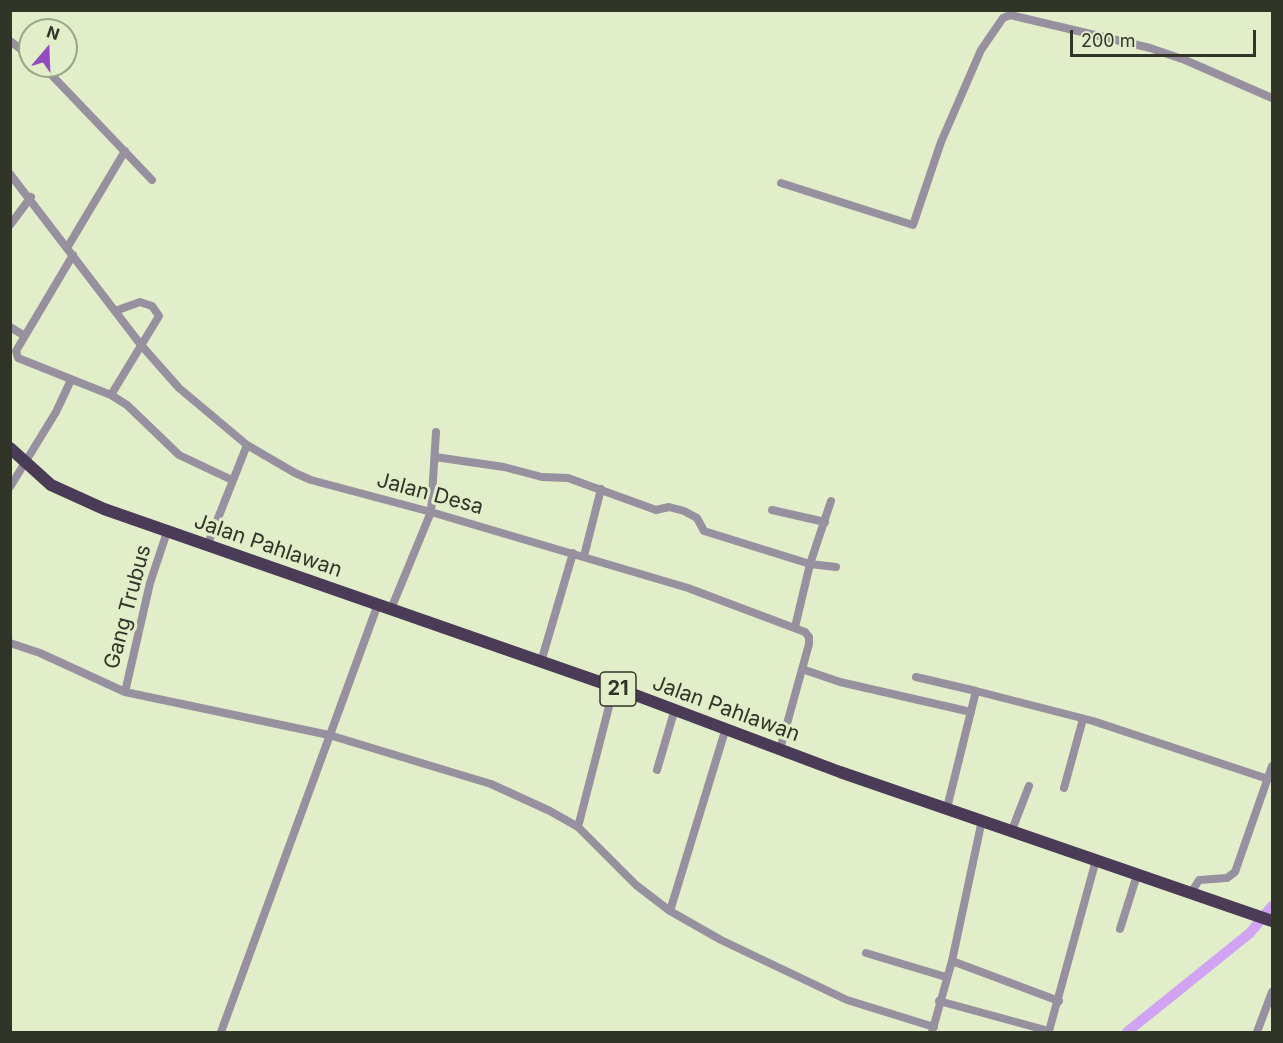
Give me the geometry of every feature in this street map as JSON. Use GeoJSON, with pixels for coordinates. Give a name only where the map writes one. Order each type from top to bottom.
{"type":"FeatureCollection","features":[{"type":"Feature","properties":{"kind":"highway","name":"Jalan Pahlawan"},"geometry":{"type":"LineString","coordinates":[[10,448],[51,485],[74,497],[167,532],[614,687],[674,712],[1272,921]]}},
{"type":"Feature","properties":{"kind":"street"},"geometry":{"type":"LineString","coordinates":[[781,183],[913,225],[941,142],[981,50],[1003,18],[1010,15],[1150,48],[1185,60],[1272,98]]}},
{"type":"Feature","properties":{"kind":"street"},"geometry":{"type":"LineString","coordinates":[[54,78],[152,180]]}},
{"type":"Feature","properties":{"kind":"street"},"geometry":{"type":"LineString","coordinates":[[67,248],[124,151]]}},
{"type":"Feature","properties":{"kind":"street","name":"Jalan Desa"},"geometry":{"type":"LineString","coordinates":[[10,174],[31,197],[141,345],[178,388],[246,445],[311,480],[584,556],[688,588],[795,627]]}},
{"type":"Feature","properties":{"kind":"street"},"geometry":{"type":"LineString","coordinates":[[10,225],[31,197]]}},
{"type":"Feature","properties":{"kind":"street"},"geometry":{"type":"LineString","coordinates":[[73,255],[16,351],[18,358],[111,395],[127,405],[180,455],[232,480]]}},
{"type":"Feature","properties":{"kind":"street"},"geometry":{"type":"LineString","coordinates":[[111,395],[158,318],[155,310],[140,302],[115,311]]}},
{"type":"Feature","properties":{"kind":"street"},"geometry":{"type":"LineString","coordinates":[[10,327],[25,336]]}},
{"type":"Feature","properties":{"kind":"street"},"geometry":{"type":"LineString","coordinates":[[10,487],[56,412],[71,380]]}},
{"type":"Feature","properties":{"kind":"street"},"geometry":{"type":"LineString","coordinates":[[391,609],[431,512],[436,432]]}},
{"type":"Feature","properties":{"kind":"street"},"geometry":{"type":"LineString","coordinates":[[207,546],[246,445]]}},
{"type":"Feature","properties":{"kind":"street"},"geometry":{"type":"LineString","coordinates":[[435,457],[504,467],[542,477],[564,477],[656,510],[669,507],[684,511],[698,518],[704,531],[810,564],[836,567]]}},
{"type":"Feature","properties":{"kind":"street"},"geometry":{"type":"LineString","coordinates":[[584,556],[601,489]]}},
{"type":"Feature","properties":{"kind":"street"},"geometry":{"type":"LineString","coordinates":[[780,749],[809,637],[795,627],[810,564],[831,501]]}},
{"type":"Feature","properties":{"kind":"street"},"geometry":{"type":"LineString","coordinates":[[772,510],[825,522]]}},
{"type":"Feature","properties":{"kind":"street","name":"Gang Trubus"},"geometry":{"type":"LineString","coordinates":[[125,692],[150,583],[167,532]]}},
{"type":"Feature","properties":{"kind":"street"},"geometry":{"type":"LineString","coordinates":[[541,662],[573,553]]}},
{"type":"Feature","properties":{"kind":"street"},"geometry":{"type":"LineString","coordinates":[[221,1032],[378,604]]}},
{"type":"Feature","properties":{"kind":"street"},"geometry":{"type":"LineString","coordinates":[[10,643],[40,653],[125,692],[329,735],[491,784],[550,811],[578,828],[636,885],[670,910],[807,983],[933,1030],[939,1001],[952,961],[982,820]]}},
{"type":"Feature","properties":{"kind":"street"},"geometry":{"type":"LineString","coordinates":[[802,669],[840,682],[971,712]]}},
{"type":"Feature","properties":{"kind":"street"},"geometry":{"type":"LineString","coordinates":[[916,677],[976,690],[1083,719],[1268,779]]}},
{"type":"Feature","properties":{"kind":"street"},"geometry":{"type":"LineString","coordinates":[[578,828],[614,687]]}},
{"type":"Feature","properties":{"kind":"street"},"geometry":{"type":"LineString","coordinates":[[947,808],[976,690]]}},
{"type":"Feature","properties":{"kind":"street"},"geometry":{"type":"LineString","coordinates":[[657,770],[674,712]]}},
{"type":"Feature","properties":{"kind":"street"},"geometry":{"type":"LineString","coordinates":[[1064,788],[1083,719]]}},
{"type":"Feature","properties":{"kind":"street"},"geometry":{"type":"LineString","coordinates":[[670,910],[726,730]]}},
{"type":"Feature","properties":{"kind":"street"},"geometry":{"type":"LineString","coordinates":[[1191,893],[1199,880],[1227,878],[1235,872],[1272,766]]}},
{"type":"Feature","properties":{"kind":"street"},"geometry":{"type":"LineString","coordinates":[[1012,830],[1029,786]]}},
{"type":"Feature","properties":{"kind":"street"},"geometry":{"type":"LineString","coordinates":[[939,1001],[1045,1032],[1050,1030],[1096,860]]}},
{"type":"Feature","properties":{"kind":"street"},"geometry":{"type":"LineString","coordinates":[[1120,929],[1137,875]]}},
{"type":"Feature","properties":{"kind":"street"},"geometry":{"type":"LineString","coordinates":[[866,953],[946,977]]}},
{"type":"Feature","properties":{"kind":"street"},"geometry":{"type":"LineString","coordinates":[[952,961],[1059,1001]]}},
{"type":"Feature","properties":{"kind":"street"},"geometry":{"type":"LineString","coordinates":[[1257,1032],[1272,992]]}},
{"type":"Feature","properties":{"kind":"waterway"},"geometry":{"type":"LineString","coordinates":[[1127,1032],[1250,933],[1272,906]]}}]}
